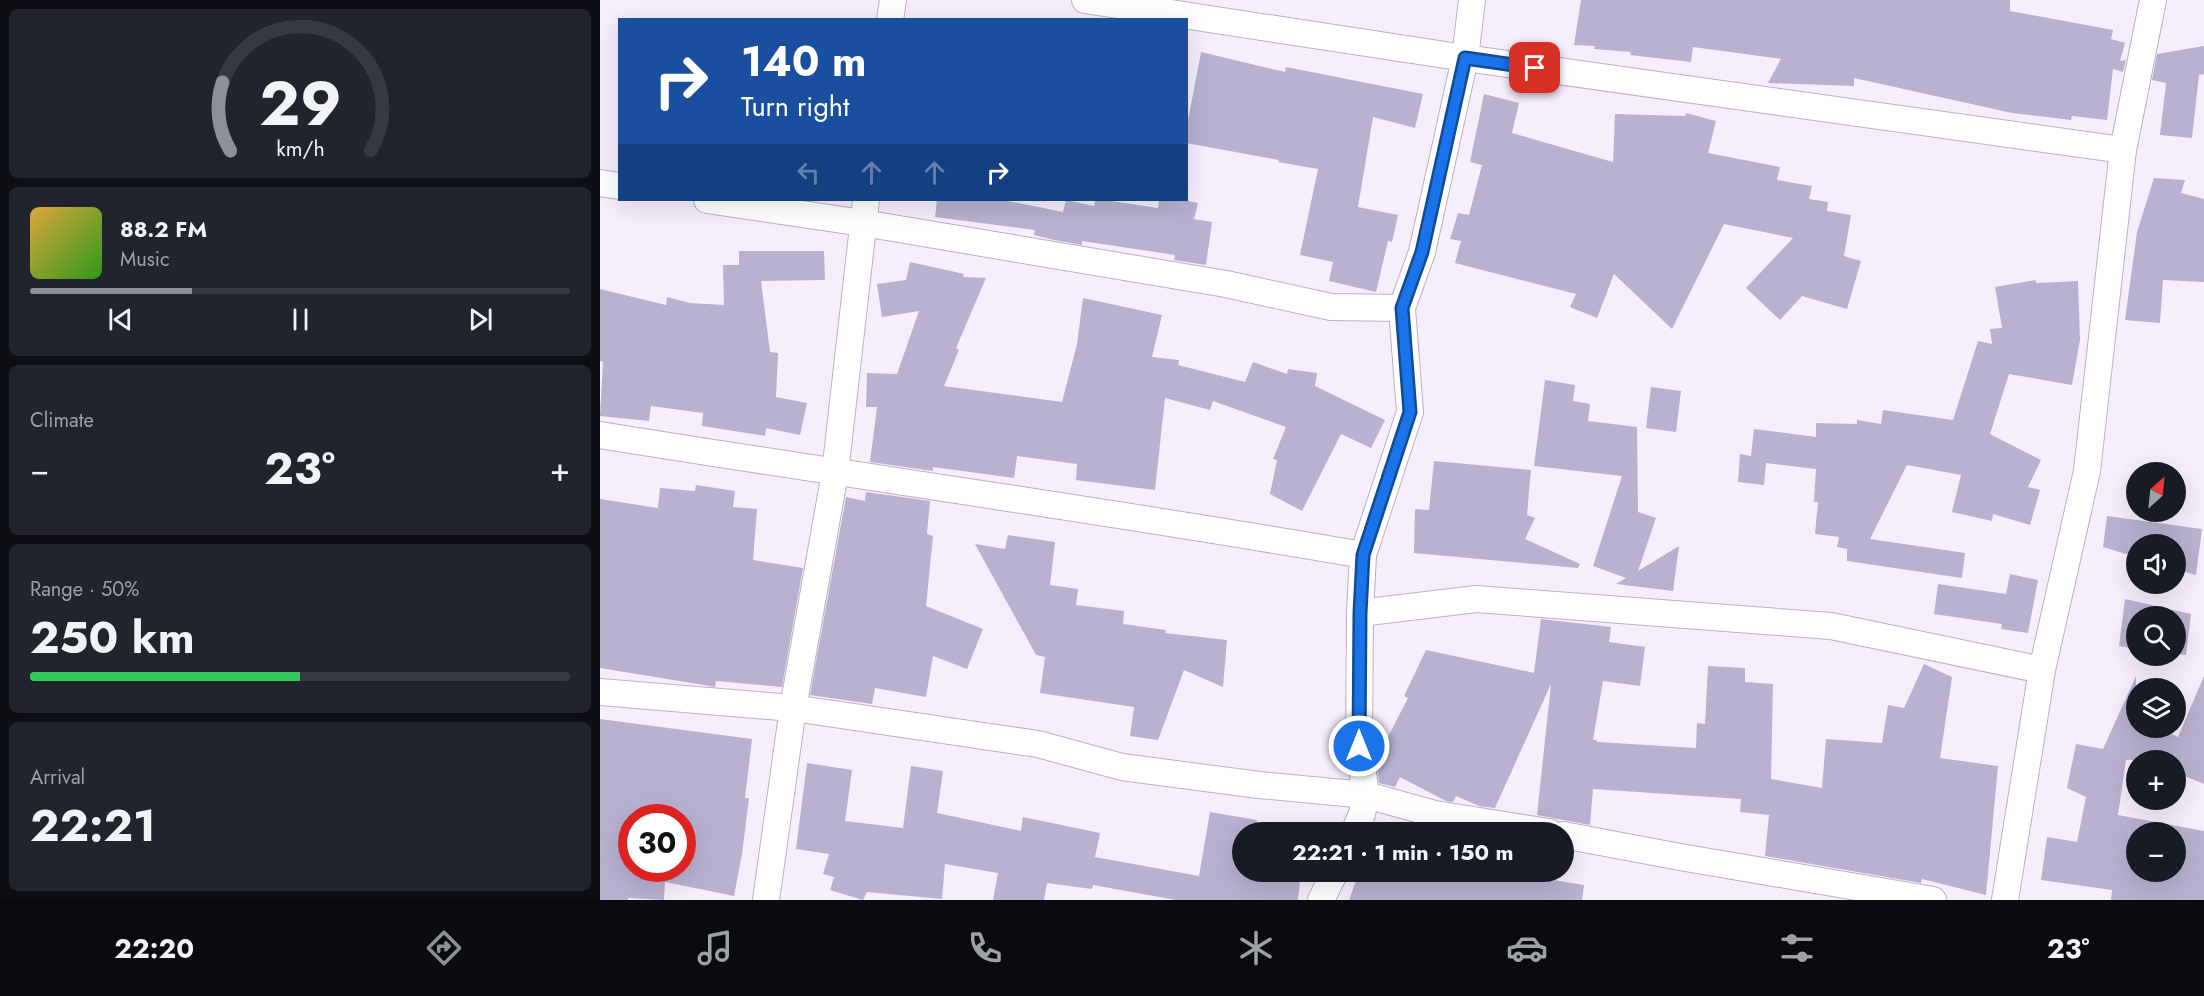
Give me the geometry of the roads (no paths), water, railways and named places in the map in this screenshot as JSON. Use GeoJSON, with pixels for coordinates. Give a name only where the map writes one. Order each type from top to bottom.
{"type":"FeatureCollection","features":[{"type":"Feature","properties":{"kind":"street"},"geometry":{"type":"LineString","coordinates":[[890,18],[892,0]]}},
{"type":"Feature","properties":{"kind":"street"},"geometry":{"type":"LineString","coordinates":[[1085,0],[1465,58],[2123,150]]}},
{"type":"Feature","properties":{"kind":"street"},"geometry":{"type":"LineString","coordinates":[[1358,822],[1366,795],[1359,746],[1363,555],[1410,412],[1402,308],[1422,252],[1465,58],[1472,0]]}},
{"type":"Feature","properties":{"kind":"street"},"geometry":{"type":"LineString","coordinates":[[2005,900],[2042,670],[2087,471],[2123,150],[2153,0]]}},
{"type":"Feature","properties":{"kind":"street"},"geometry":{"type":"LineString","coordinates":[[600,183],[618,186]]}},
{"type":"Feature","properties":{"kind":"street"},"geometry":{"type":"LineString","coordinates":[[721,201],[865,211],[1331,307],[1402,308]]}},
{"type":"Feature","properties":{"kind":"street"},"geometry":{"type":"LineString","coordinates":[[766,900],[792,708],[835,473],[865,211]]}},
{"type":"Feature","properties":{"kind":"street"},"geometry":{"type":"LineString","coordinates":[[600,435],[835,473],[1176,523],[1363,555]]}},
{"type":"Feature","properties":{"kind":"street"},"geometry":{"type":"LineString","coordinates":[[1360,613],[1476,599],[1831,626],[2042,670]]}},
{"type":"Feature","properties":{"kind":"street"},"geometry":{"type":"LineString","coordinates":[[600,692],[792,708],[1038,744],[1122,767],[1260,785],[1366,795],[1435,813],[1489,822]]}},
{"type":"Feature","properties":{"kind":"street"},"geometry":{"type":"LineString","coordinates":[[1574,837],[1933,900]]}},
{"type":"Feature","properties":{"kind":"street"},"geometry":{"type":"LineString","coordinates":[[1321,900],[1330,882]]}}]}
